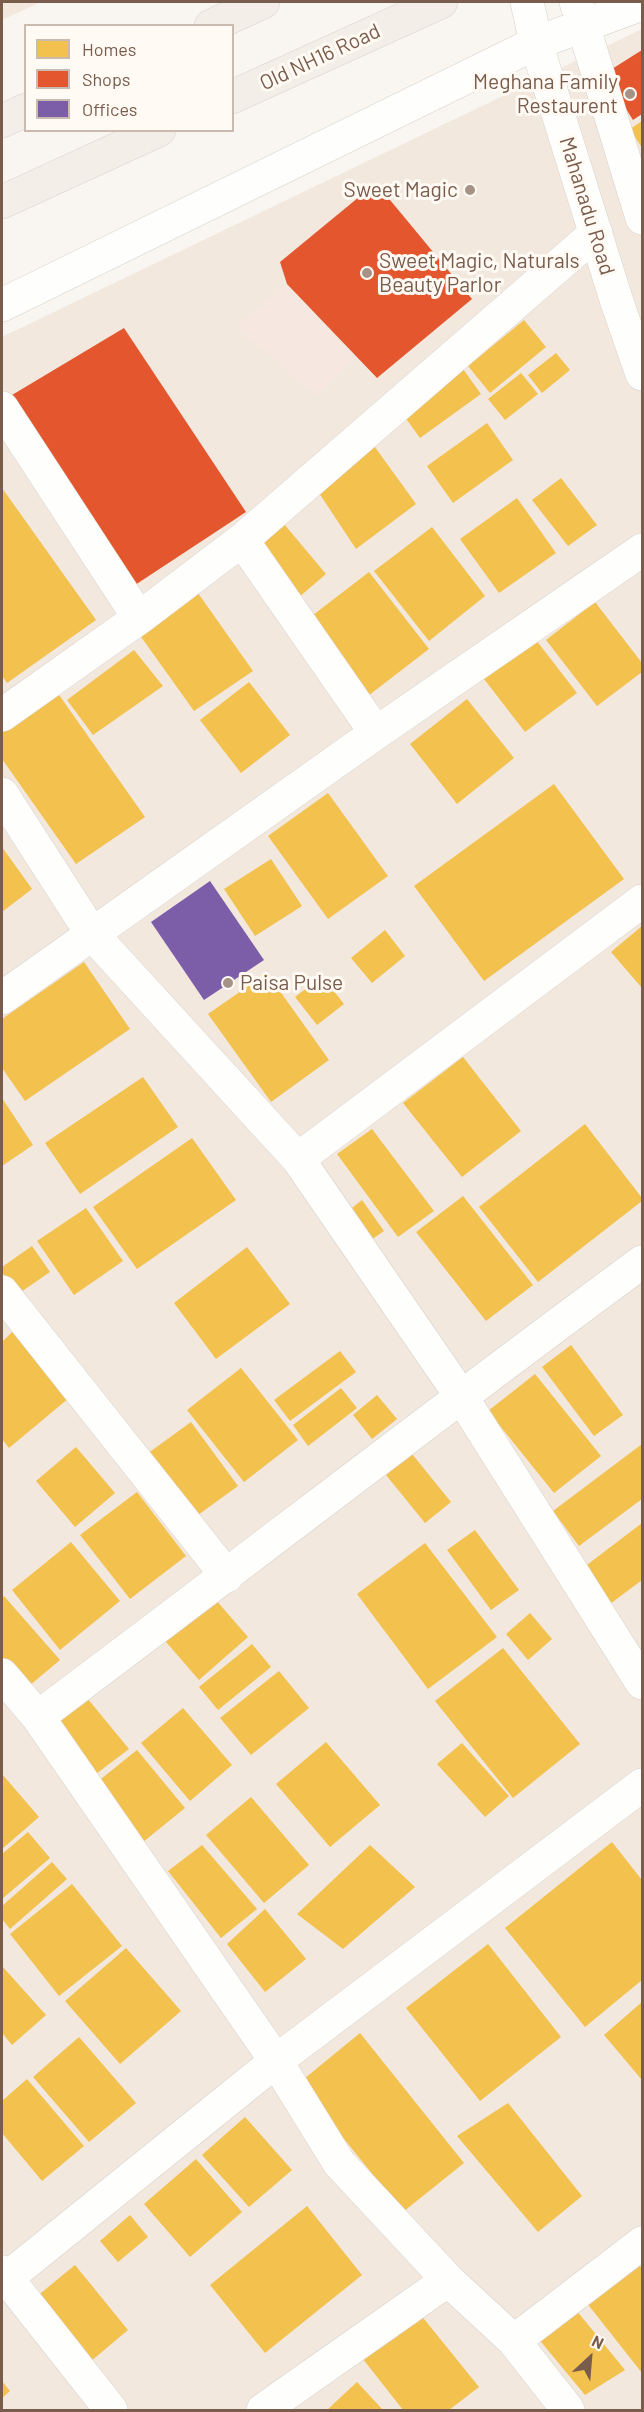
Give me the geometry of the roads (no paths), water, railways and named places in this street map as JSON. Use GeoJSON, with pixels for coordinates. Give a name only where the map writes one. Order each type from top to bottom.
{"type":"FeatureCollection","features":[{"type":"Feature","properties":{"kind":"main road"},"geometry":{"type":"LineString","coordinates":[[215,24],[263,2]]}},
{"type":"Feature","properties":{"kind":"main road","name":"Old NH16 Road"},"geometry":{"type":"LineString","coordinates":[[234,96],[441,2]]}},
{"type":"Feature","properties":{"kind":"main road"},"geometry":{"type":"LineString","coordinates":[[2,121],[24,111]]}},
{"type":"Feature","properties":{"kind":"main road"},"geometry":{"type":"LineString","coordinates":[[2,202],[155,132]]}},
{"type":"Feature","properties":{"kind":"street","name":"Mahanadu Road"},"geometry":{"type":"LineString","coordinates":[[527,2],[536,43],[642,374]]}},
{"type":"Feature","properties":{"kind":"street"},"geometry":{"type":"LineString","coordinates":[[2,305],[536,43],[580,13],[642,4]]}},
{"type":"Feature","properties":{"kind":"street"},"geometry":{"type":"LineString","coordinates":[[580,13],[642,218]]}},
{"type":"Feature","properties":{"kind":"street"},"geometry":{"type":"LineString","coordinates":[[2,715],[139,618],[242,540],[596,233]]}},
{"type":"Feature","properties":{"kind":"street"},"geometry":{"type":"LineString","coordinates":[[2,408],[139,618]]}},
{"type":"Feature","properties":{"kind":"street"},"geometry":{"type":"LineString","coordinates":[[242,540],[376,733]]}},
{"type":"Feature","properties":{"kind":"street"},"geometry":{"type":"LineString","coordinates":[[2,998],[376,733],[642,550]]}},
{"type":"Feature","properties":{"kind":"street"},"geometry":{"type":"LineString","coordinates":[[2,794],[92,934],[298,1159],[461,1396],[642,1683]]}},
{"type":"Feature","properties":{"kind":"street"},"geometry":{"type":"LineString","coordinates":[[298,1159],[642,902]]}},
{"type":"Feature","properties":{"kind":"street"},"geometry":{"type":"LineString","coordinates":[[38,1717],[227,1576],[461,1396],[642,1262]]}},
{"type":"Feature","properties":{"kind":"street"},"geometry":{"type":"LineString","coordinates":[[2,1292],[227,1576]]}},
{"type":"Feature","properties":{"kind":"street"},"geometry":{"type":"LineString","coordinates":[[2,1675],[38,1717],[276,2061],[339,2163],[448,2280],[514,2341],[568,2410]]}},
{"type":"Feature","properties":{"kind":"street"},"geometry":{"type":"LineString","coordinates":[[111,2410],[4,2275],[276,2061],[642,1785]]}},
{"type":"Feature","properties":{"kind":"street"},"geometry":{"type":"LineString","coordinates":[[514,2341],[642,2243]]}},
{"type":"Feature","properties":{"kind":"street"},"geometry":{"type":"LineString","coordinates":[[262,2410],[448,2280]]}},
{"type":"Feature","properties":{"kind":"place","name":"Meghana Family Restaurent"},"geometry":{"type":"Point","coordinates":[630,94]}},
{"type":"Feature","properties":{"kind":"place","name":"Sweet Magic"},"geometry":{"type":"Point","coordinates":[470,190]}},
{"type":"Feature","properties":{"kind":"place","name":"Sweet Magic, Naturals Beauty Parlor"},"geometry":{"type":"Point","coordinates":[367,273]}},
{"type":"Feature","properties":{"kind":"place","name":"Paisa Pulse"},"geometry":{"type":"Point","coordinates":[228,983]}}]}
